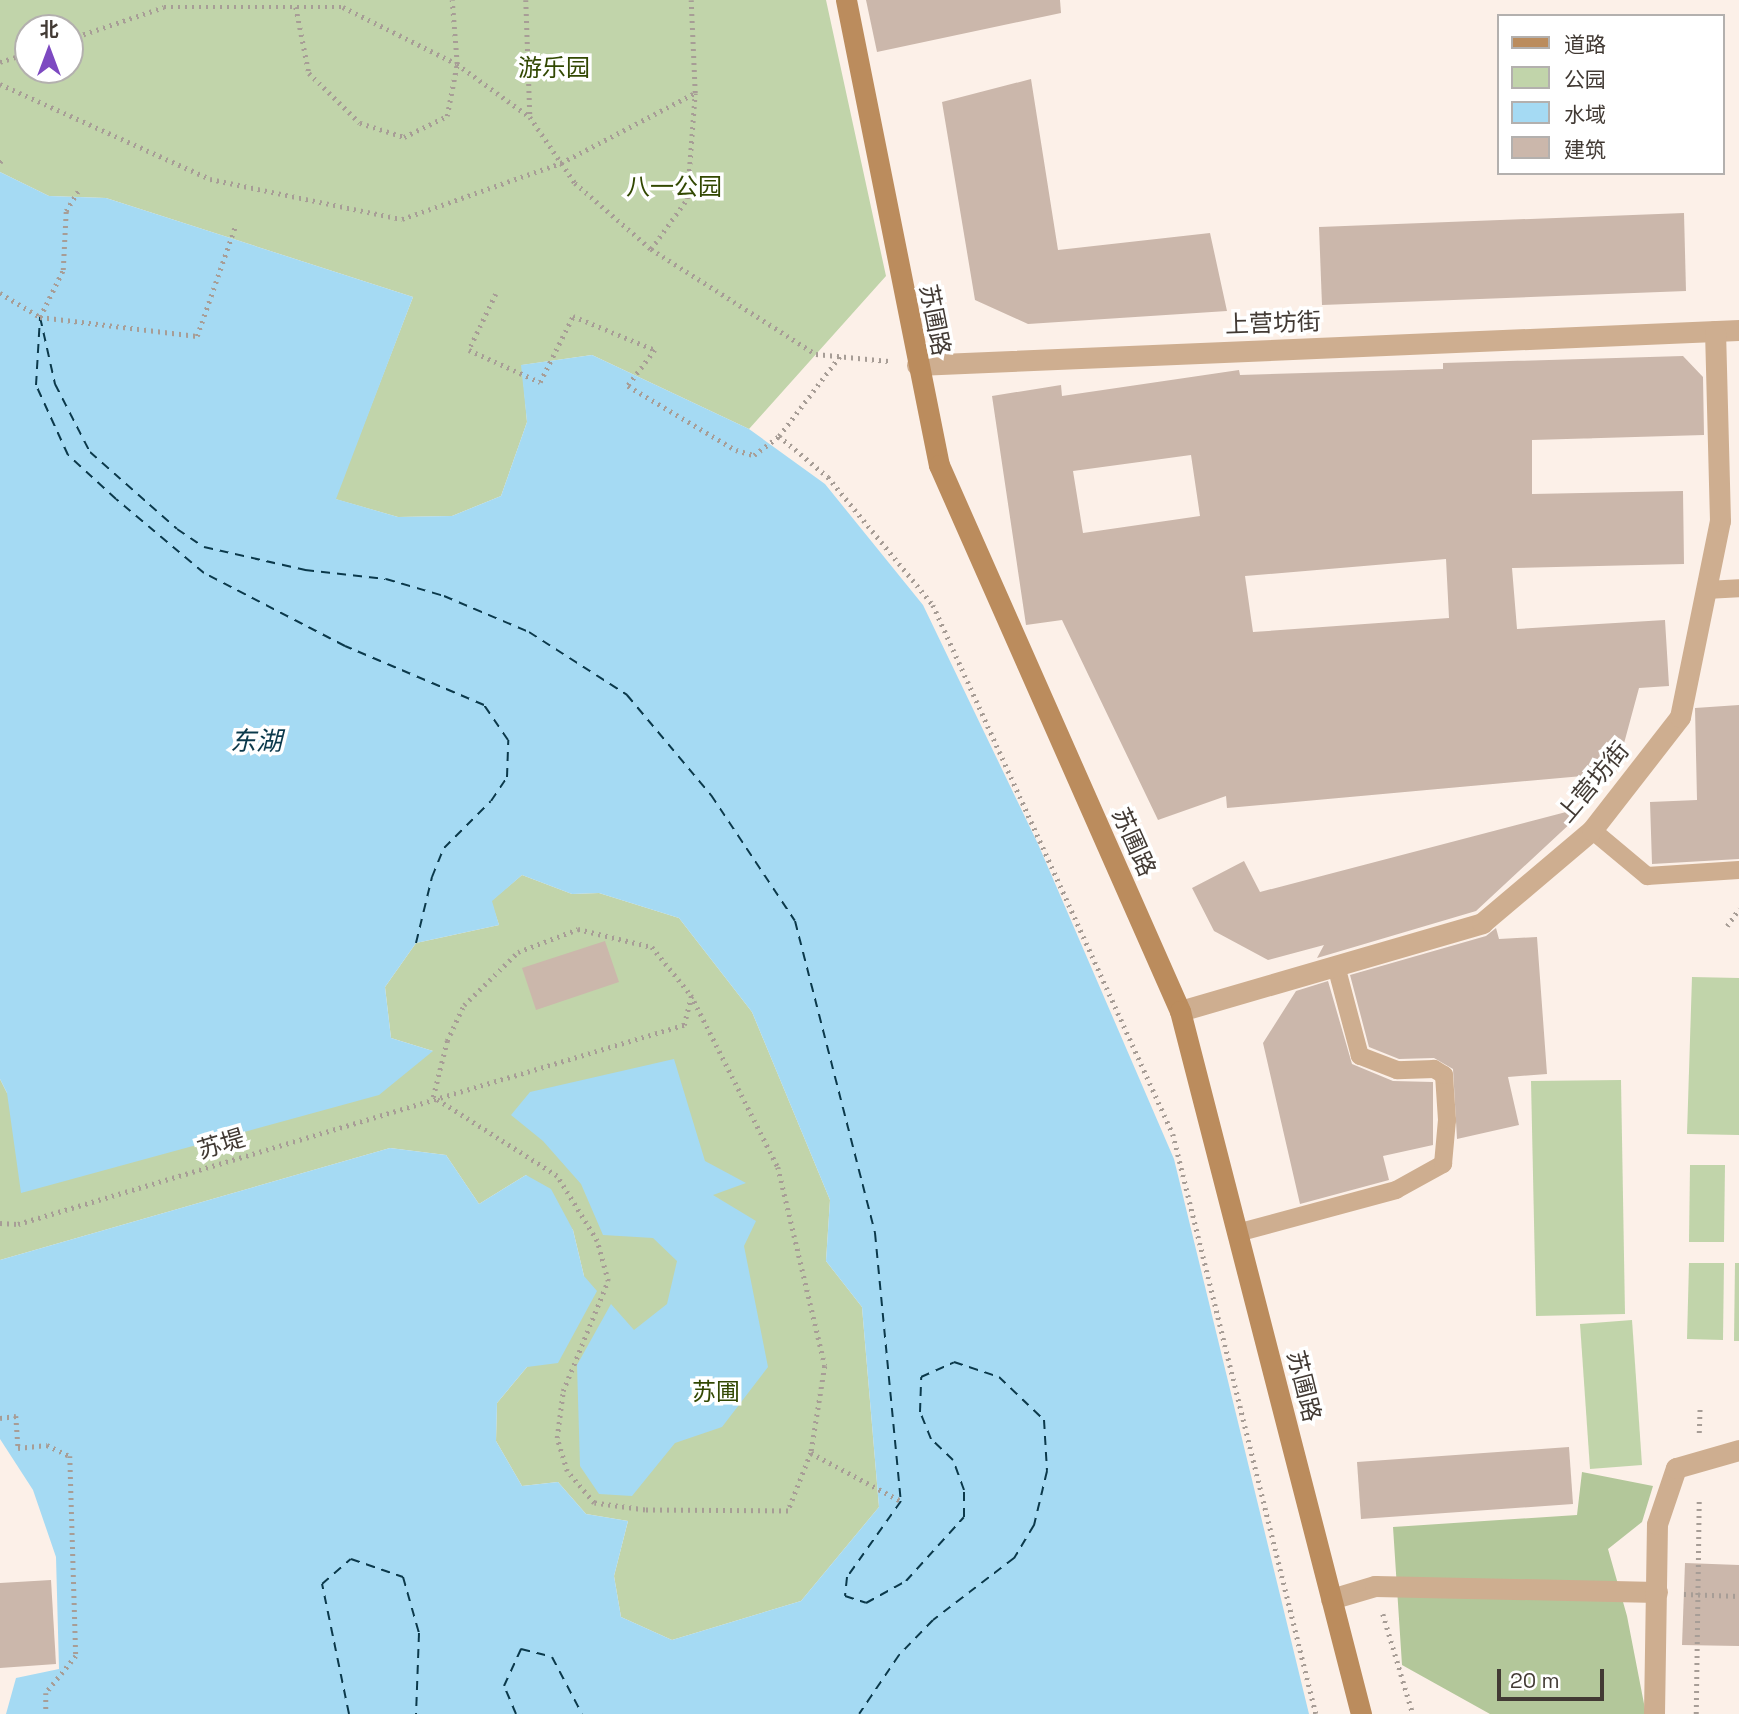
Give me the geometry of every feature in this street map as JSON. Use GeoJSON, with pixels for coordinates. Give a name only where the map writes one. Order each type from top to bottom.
{"type":"FeatureCollection","features":[{"type":"Feature","properties":{"kind":"main road","name":"苏圃路"},"geometry":{"type":"LineString","coordinates":[[846,0],[939,465],[1180,1011],[1361,1714]]}},
{"type":"Feature","properties":{"kind":"street","name":"上营坊街"},"geometry":{"type":"LineString","coordinates":[[917,365],[1739,330]]}},
{"type":"Feature","properties":{"kind":"street","name":"上营坊街"},"geometry":{"type":"LineString","coordinates":[[1180,1011],[1482,923],[1592,830],[1680,717],[1720,521],[1715,331]]}},
{"type":"Feature","properties":{"kind":"street"},"geometry":{"type":"LineString","coordinates":[[1654,1714],[1666,1593],[1657,1524],[1676,1468],[1739,1450]]}},
{"type":"Feature","properties":{"kind":"street"},"geometry":{"type":"LineString","coordinates":[[1331,1599],[1375,1586],[1666,1593]]}},
{"type":"Feature","properties":{"kind":"lane"},"geometry":{"type":"LineString","coordinates":[[1706,590],[1739,588]]}},
{"type":"Feature","properties":{"kind":"lane"},"geometry":{"type":"LineString","coordinates":[[1592,830],[1647,876],[1739,870]]}},
{"type":"Feature","properties":{"kind":"lane"},"geometry":{"type":"LineString","coordinates":[[1237,1233],[1396,1191],[1443,1164],[1447,1120],[1444,1075],[1434,1069],[1397,1070],[1360,1056],[1336,966]]}},
{"type":"Feature","properties":{"kind":"path"},"geometry":{"type":"LineString","coordinates":[[296,7],[309,73],[360,123],[404,137],[447,116],[457,64],[452,0]]}},
{"type":"Feature","properties":{"kind":"path"},"geometry":{"type":"LineString","coordinates":[[526,0],[530,117]]}},
{"type":"Feature","properties":{"kind":"path"},"geometry":{"type":"LineString","coordinates":[[651,249],[687,199],[695,93],[691,0]]}},
{"type":"Feature","properties":{"kind":"path"},"geometry":{"type":"LineString","coordinates":[[84,33],[164,7],[343,7],[457,64],[530,117],[576,183],[651,249],[816,354],[917,365]]}},
{"type":"Feature","properties":{"kind":"path"},"geometry":{"type":"LineString","coordinates":[[0,84],[210,179],[402,219],[561,163],[695,93]]}},
{"type":"Feature","properties":{"kind":"path"},"geometry":{"type":"LineString","coordinates":[[40,317],[63,270],[66,211],[80,188]]}},
{"type":"Feature","properties":{"kind":"path"},"geometry":{"type":"LineString","coordinates":[[0,293],[40,317],[197,336],[236,228]]}},
{"type":"Feature","properties":{"kind":"path"},"geometry":{"type":"LineString","coordinates":[[496,294],[469,350],[540,382],[573,316],[655,350],[628,386],[736,450],[754,454],[779,436],[840,356]]}},
{"type":"Feature","properties":{"kind":"path"},"geometry":{"type":"LineString","coordinates":[[779,436],[828,477],[933,605],[1173,1135],[1316,1714]]}},
{"type":"Feature","properties":{"kind":"path"},"geometry":{"type":"LineString","coordinates":[[1727,926],[1739,909]]}},
{"type":"Feature","properties":{"kind":"path"},"geometry":{"type":"LineString","coordinates":[[578,929],[652,947],[691,995],[778,1167],[825,1366],[811,1453],[788,1511],[645,1510],[594,1503],[567,1471],[557,1438],[563,1391],[608,1281],[597,1241],[557,1176],[433,1097],[447,1041],[464,1005],[518,952],[578,929]]}},
{"type":"Feature","properties":{"kind":"path","name":"苏堤"},"geometry":{"type":"LineString","coordinates":[[0,1223],[19,1224],[433,1097],[684,1025],[691,995]]}},
{"type":"Feature","properties":{"kind":"path"},"geometry":{"type":"LineString","coordinates":[[0,1418],[16,1416],[18,1448],[47,1445],[70,1456],[76,1656],[46,1693],[46,1714]]}},
{"type":"Feature","properties":{"kind":"path"},"geometry":{"type":"LineString","coordinates":[[811,1453],[901,1501]]}},
{"type":"Feature","properties":{"kind":"path"},"geometry":{"type":"LineString","coordinates":[[1696,1714],[1698,1539]]}},
{"type":"Feature","properties":{"kind":"path"},"geometry":{"type":"LineString","coordinates":[[1375,1586],[1413,1714]]}},
{"type":"Feature","properties":{"kind":"path"},"geometry":{"type":"LineString","coordinates":[[1666,1593],[1739,1596]]}},
{"type":"Feature","properties":{"kind":"green space","name":"八一公园"},"geometry":{"type":"Polygon","coordinates":[[[0,0],[826,0],[886,276],[749,429],[592,355],[522,365],[527,422],[501,496],[452,516],[398,517],[335,499],[413,297],[106,198],[49,196],[0,172],[0,0]]]}},
{"type":"Feature","properties":{"kind":"green space","name":"苏圃"},"geometry":{"type":"Polygon","coordinates":[[[522,875],[572,894],[599,893],[679,918],[752,1012],[830,1200],[826,1261],[862,1307],[879,1507],[801,1601],[672,1640],[621,1617],[614,1576],[628,1521],[586,1514],[558,1482],[522,1486],[496,1441],[497,1403],[527,1367],[584,1276],[573,1230],[526,1175],[479,1204],[446,1155],[390,1148],[0,1260],[0,1079],[7,1093],[433,1051],[391,1038],[385,987],[416,943],[499,925],[491,901],[522,875]]]}},
{"type":"Feature","properties":{"kind":"green space"},"geometry":{"type":"Polygon","coordinates":[[[1692,977],[1739,978],[1739,1135],[1687,1134],[1692,977]]]}},
{"type":"Feature","properties":{"kind":"green space"},"geometry":{"type":"Polygon","coordinates":[[[1621,1080],[1625,1314],[1536,1316],[1531,1081],[1621,1080]]]}},
{"type":"Feature","properties":{"kind":"green space"},"geometry":{"type":"Polygon","coordinates":[[[1690,1165],[1725,1165],[1724,1242],[1689,1242],[1690,1165]]]}},
{"type":"Feature","properties":{"kind":"green space"},"geometry":{"type":"Polygon","coordinates":[[[1689,1263],[1724,1263],[1723,1340],[1687,1339],[1689,1263]]]}},
{"type":"Feature","properties":{"kind":"green space"},"geometry":{"type":"Polygon","coordinates":[[[1735,1263],[1739,1263],[1739,1341],[1734,1341],[1735,1263]]]}},
{"type":"Feature","properties":{"kind":"green space"},"geometry":{"type":"Polygon","coordinates":[[[1632,1320],[1642,1465],[1590,1469],[1580,1324],[1632,1320]]]}},
{"type":"Feature","properties":{"kind":"green space"},"geometry":{"type":"Polygon","coordinates":[[[1582,1472],[1653,1486],[1642,1522],[1608,1549],[1627,1616],[1646,1714],[1490,1714],[1402,1665],[1393,1527],[1577,1515],[1582,1472]]]}},
{"type":"Feature","properties":{"kind":"water","name":"东湖"},"geometry":{"type":"Polygon","coordinates":[[[0,172],[49,196],[106,198],[413,297],[336,499],[398,517],[452,516],[501,496],[527,422],[521,365],[592,355],[749,429],[825,484],[923,605],[1038,844],[1174,1159],[1309,1714],[6,1714],[16,1678],[59,1669],[56,1557],[33,1490],[0,1439],[0,1260],[390,1148],[446,1155],[479,1204],[526,1175],[551,1189],[573,1230],[584,1276],[597,1291],[558,1363],[527,1367],[497,1403],[496,1441],[522,1486],[558,1482],[586,1514],[628,1521],[614,1576],[621,1617],[672,1640],[801,1601],[879,1507],[862,1307],[826,1261],[830,1200],[752,1012],[679,918],[599,893],[572,894],[522,875],[492,901],[499,925],[416,943],[385,987],[391,1038],[433,1051],[379,1095],[21,1193],[7,1093],[0,1079],[0,172]]]}},
{"type":"Feature","properties":{"kind":"water"},"geometry":{"type":"Polygon","coordinates":[[[674,1059],[705,1161],[746,1183],[713,1195],[756,1221],[744,1246],[768,1367],[722,1427],[675,1443],[632,1496],[599,1494],[580,1466],[577,1365],[611,1304],[634,1330],[667,1304],[677,1261],[653,1238],[603,1235],[581,1184],[543,1141],[511,1115],[530,1092],[674,1059]]]}},
{"type":"Feature","properties":{"kind":"building"},"geometry":{"type":"Polygon","coordinates":[[[866,0],[1060,0],[1061,13],[877,52],[866,0]]]}},
{"type":"Feature","properties":{"kind":"building"},"geometry":{"type":"Polygon","coordinates":[[[1031,79],[1058,250],[1210,233],[1227,311],[1028,324],[975,300],[942,102],[1031,79]]]}},
{"type":"Feature","properties":{"kind":"building"},"geometry":{"type":"Polygon","coordinates":[[[1684,213],[1686,291],[1322,305],[1319,227],[1684,213]]]}},
{"type":"Feature","properties":{"kind":"building"},"geometry":{"type":"Polygon","coordinates":[[[1683,356],[1703,377],[1704,435],[1532,440],[1532,494],[1683,491],[1684,564],[1512,568],[1517,629],[1665,620],[1669,686],[1639,688],[1616,773],[1227,808],[1226,796],[1158,820],[1062,620],[1026,625],[992,396],[1061,385],[1062,396],[1239,370],[1240,375],[1443,369],[1443,363],[1683,356]],[[1191,455],[1073,471],[1083,533],[1200,516],[1191,455]],[[1446,559],[1245,576],[1253,632],[1449,618],[1446,559]]]}},
{"type":"Feature","properties":{"kind":"building"},"geometry":{"type":"Polygon","coordinates":[[[1739,705],[1739,859],[1652,864],[1650,802],[1697,800],[1695,708],[1739,705]]]}},
{"type":"Feature","properties":{"kind":"building"},"geometry":{"type":"Polygon","coordinates":[[[1589,806],[1476,911],[1317,958],[1324,945],[1268,960],[1214,931],[1192,888],[1244,861],[1260,892],[1589,806]]]}},
{"type":"Feature","properties":{"kind":"building"},"geometry":{"type":"Polygon","coordinates":[[[1496,928],[1499,939],[1537,937],[1547,1074],[1508,1077],[1519,1125],[1457,1139],[1453,1069],[1434,1058],[1399,1059],[1369,1047],[1350,975],[1486,936],[1496,928]]]}},
{"type":"Feature","properties":{"kind":"building"},"geometry":{"type":"Polygon","coordinates":[[[605,941],[619,982],[536,1010],[522,968],[605,941]]]}},
{"type":"Feature","properties":{"kind":"building"},"geometry":{"type":"Polygon","coordinates":[[[1328,981],[1352,1064],[1393,1081],[1433,1082],[1433,1145],[1383,1156],[1389,1180],[1300,1204],[1263,1043],[1296,991],[1328,981]]]}},
{"type":"Feature","properties":{"kind":"building"},"geometry":{"type":"Polygon","coordinates":[[[1569,1447],[1573,1504],[1361,1519],[1357,1462],[1569,1447]]]}},
{"type":"Feature","properties":{"kind":"building"},"geometry":{"type":"Polygon","coordinates":[[[1685,1563],[1739,1565],[1739,1646],[1682,1645],[1685,1563]]]}},
{"type":"Feature","properties":{"kind":"building"},"geometry":{"type":"Polygon","coordinates":[[[51,1580],[56,1664],[0,1668],[0,1583],[51,1580]]]}},
{"type":"Feature","properties":{"kind":"ferry route"},"geometry":{"type":"LineString","coordinates":[[416,943],[432,877],[444,848],[491,801],[507,777],[508,740],[484,705],[345,646],[204,573],[116,499],[68,455],[36,385],[40,317],[55,384],[90,452],[177,529],[204,547],[305,570],[386,579],[444,596],[529,632],[627,695],[711,795],[795,921],[875,1233],[901,1501],[847,1577],[845,1596],[866,1603],[906,1581],[964,1517],[964,1490],[953,1460],[931,1439],[920,1412],[921,1377],[954,1362],[999,1377],[1044,1420],[1047,1471],[1034,1525],[1014,1558],[933,1620],[899,1655],[859,1714]]}},
{"type":"Feature","properties":{"kind":"ferry route"},"geometry":{"type":"LineString","coordinates":[[349,1714],[322,1584],[351,1559],[403,1577],[419,1633],[416,1714]]}},
{"type":"Feature","properties":{"kind":"ferry route"},"geometry":{"type":"LineString","coordinates":[[516,1714],[504,1686],[521,1649],[552,1657],[582,1714]]}},
{"type":"Feature","properties":{"kind":"park label","name":"游乐园"},"geometry":{"type":"Point","coordinates":[554,68]}}]}
